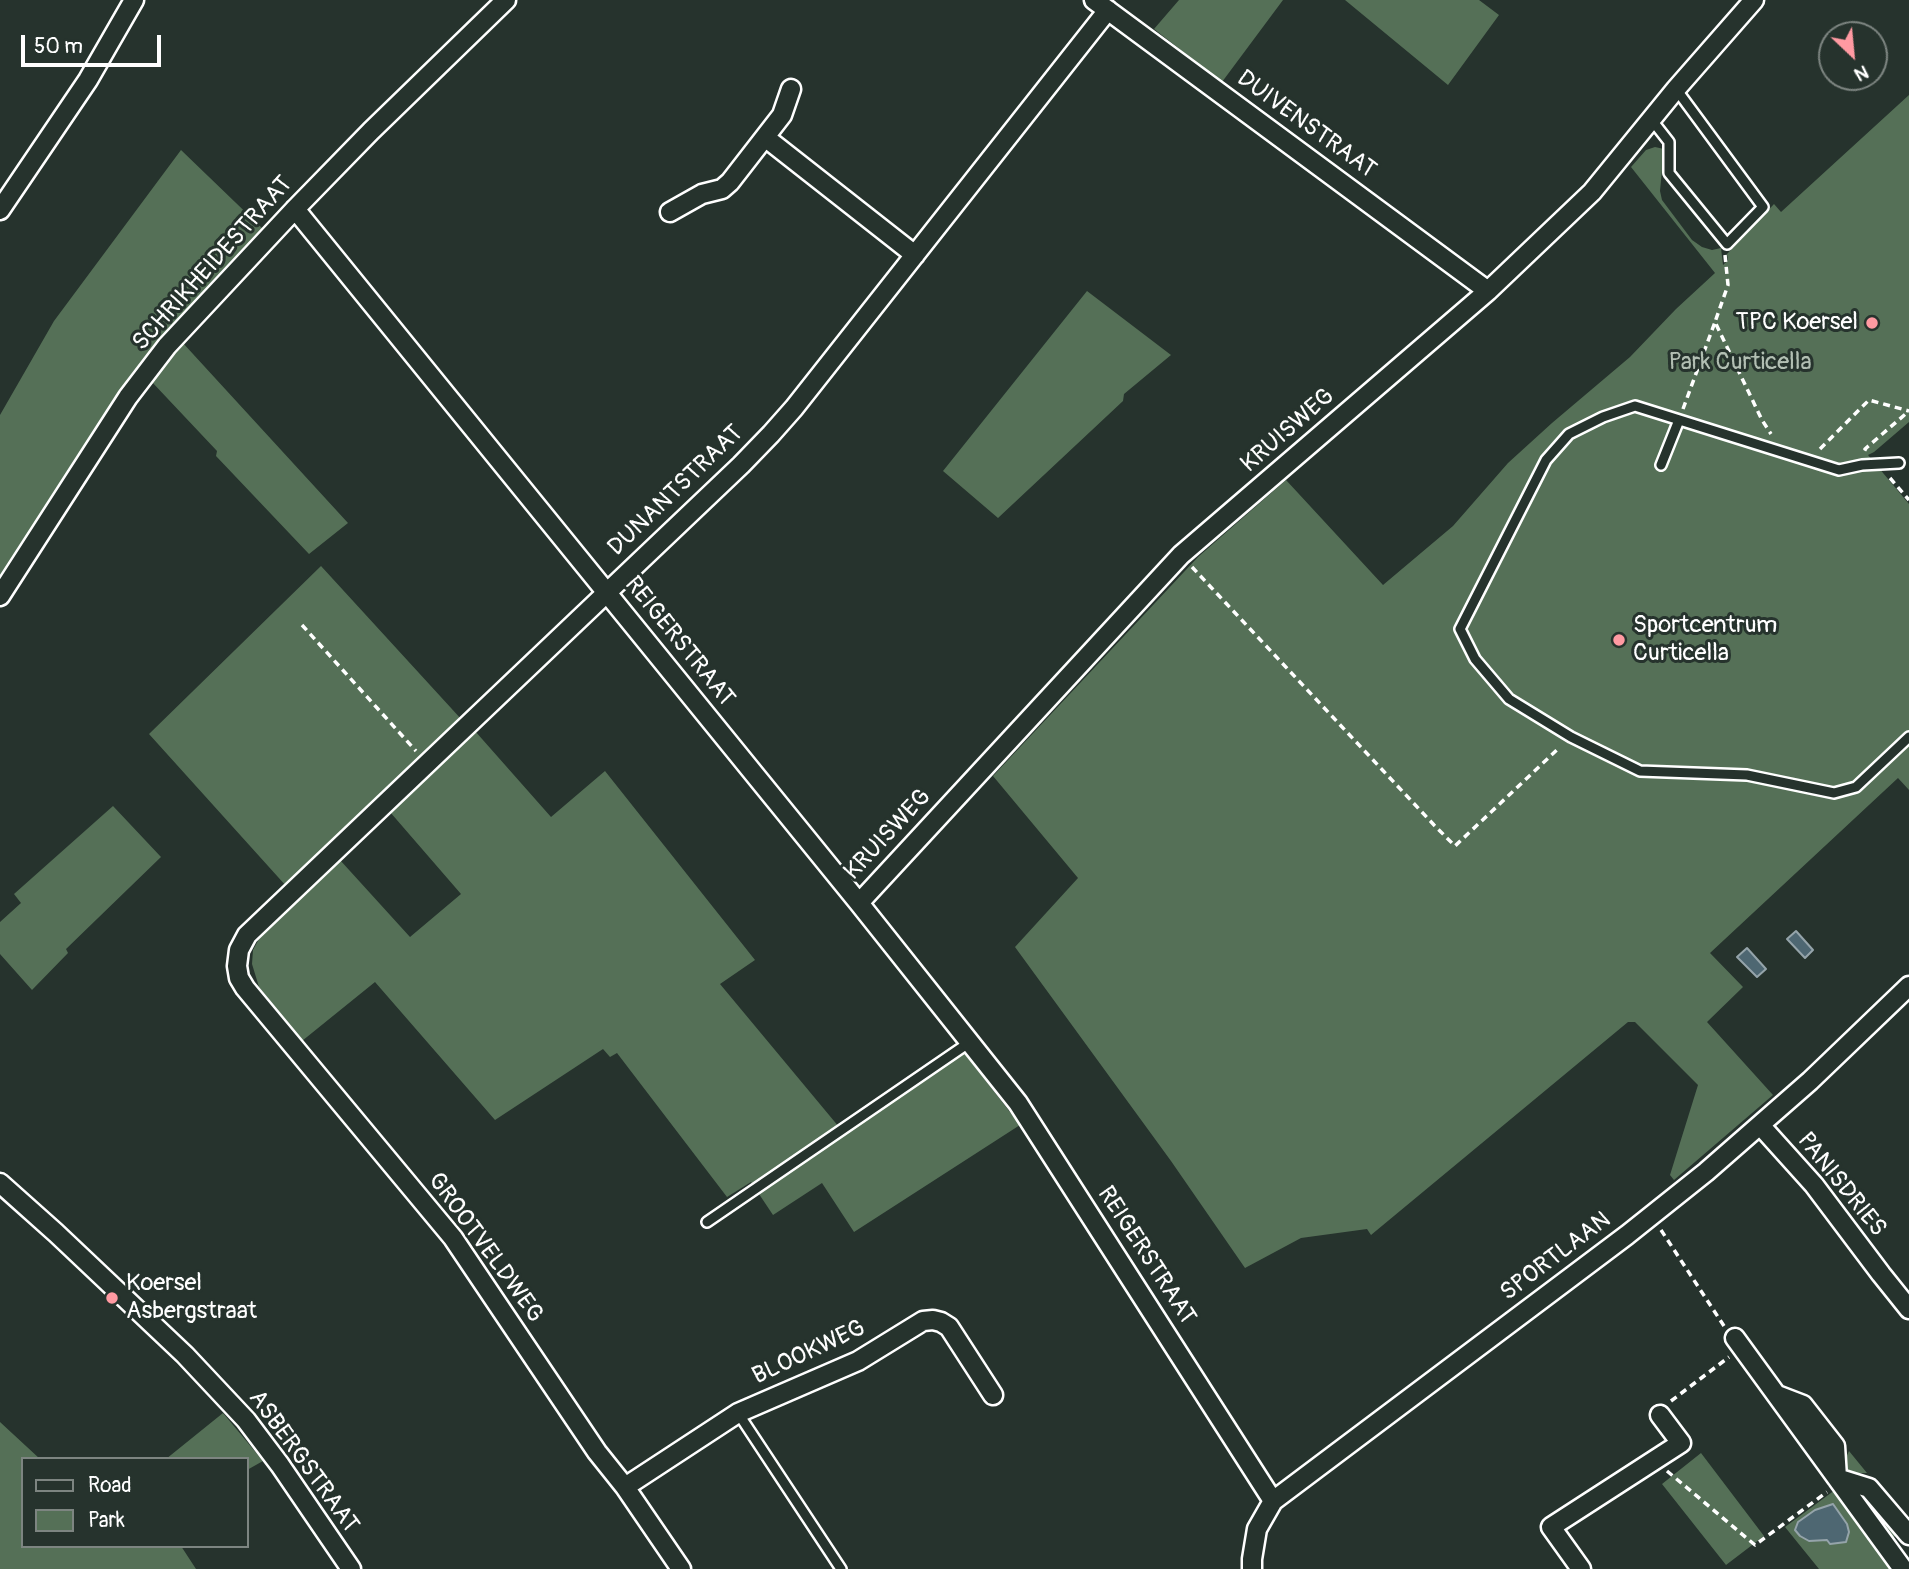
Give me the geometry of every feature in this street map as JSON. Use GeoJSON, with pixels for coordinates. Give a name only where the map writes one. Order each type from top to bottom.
{"type":"FeatureCollection","features":[{"type":"Feature","properties":{"kind":"street"},"geometry":{"type":"LineString","coordinates":[[0,210],[88,80],[134,0]]}},
{"type":"Feature","properties":{"kind":"street","name":"SCHRIKHEIDESTRAAT"},"geometry":{"type":"LineString","coordinates":[[0,596],[128,397],[167,346],[371,131],[506,0]]}},
{"type":"Feature","properties":{"kind":"street","name":"KRUISWEG"},"geometry":{"type":"LineString","coordinates":[[859,903],[1181,555],[1488,291],[1592,192],[1750,1]]}},
{"type":"Feature","properties":{"kind":"street","name":"DUNANTSTRAAT"},"geometry":{"type":"LineString","coordinates":[[237,966],[239,950],[247,935],[771,434],[915,255],[1101,5]]}},
{"type":"Feature","properties":{"kind":"street","name":"DUIVENSTRAAT"},"geometry":{"type":"LineString","coordinates":[[1101,5],[1488,291]]}},
{"type":"Feature","properties":{"kind":"street"},"geometry":{"type":"LineString","coordinates":[[670,212],[702,194],[722,189],[730,182],[782,115],[791,89]]}},
{"type":"Feature","properties":{"kind":"street"},"geometry":{"type":"LineString","coordinates":[[766,138],[915,255]]}},
{"type":"Feature","properties":{"kind":"street","name":"REIGERSTRAAT"},"geometry":{"type":"LineString","coordinates":[[295,209],[859,903],[1025,1114],[1273,1501]]}},
{"type":"Feature","properties":{"kind":"street","name":"GROOTVELDWEG"},"geometry":{"type":"LineString","coordinates":[[237,966],[239,978],[245,988],[453,1238],[597,1452],[625,1487],[681,1569]]}},
{"type":"Feature","properties":{"kind":"street","name":"SPORTLAAN"},"geometry":{"type":"LineString","coordinates":[[1252,1569],[1257,1529],[1273,1501],[1706,1172],[1909,986]]}},
{"type":"Feature","properties":{"kind":"street","name":"PANISDRIES"},"geometry":{"type":"LineString","coordinates":[[1760,1125],[1814,1185],[1909,1309]]}},
{"type":"Feature","properties":{"kind":"street","name":"ASBERGSTRAAT"},"geometry":{"type":"LineString","coordinates":[[0,1183],[185,1355],[246,1420],[351,1569]]}},
{"type":"Feature","properties":{"kind":"street","name":"BLOOKWEG"},"geometry":{"type":"LineString","coordinates":[[625,1487],[738,1413],[858,1361],[915,1324],[933,1320],[941,1322],[955,1334],[993,1395]]}},
{"type":"Feature","properties":{"kind":"street"},"geometry":{"type":"LineString","coordinates":[[1738,1343],[1903,1569]]}},
{"type":"Feature","properties":{"kind":"street"},"geometry":{"type":"LineString","coordinates":[[1581,1569],[1551,1527],[1681,1443],[1660,1415]]}},
{"type":"Feature","properties":{"kind":"street"},"geometry":{"type":"LineString","coordinates":[[1839,1480],[1868,1488],[1909,1535]]}},
{"type":"Feature","properties":{"kind":"lane"},"geometry":{"type":"LineString","coordinates":[[1651,119],[1669,142],[1669,173],[1727,244],[1763,207],[1676,89]]}},
{"type":"Feature","properties":{"kind":"lane"},"geometry":{"type":"LineString","coordinates":[[1899,463],[1839,470],[1635,406],[1603,417],[1569,434],[1546,460],[1460,629],[1475,659],[1508,699],[1571,737],[1640,771],[1747,775],[1834,793],[1856,787],[1909,737]]}},
{"type":"Feature","properties":{"kind":"lane"},"geometry":{"type":"LineString","coordinates":[[1661,465],[1678,420]]}},
{"type":"Feature","properties":{"kind":"lane"},"geometry":{"type":"LineString","coordinates":[[707,1223],[970,1042]]}},
{"type":"Feature","properties":{"kind":"lane"},"geometry":{"type":"LineString","coordinates":[[738,1413],[841,1569]]}},
{"type":"Feature","properties":{"kind":"path"},"geometry":{"type":"LineString","coordinates":[[1678,420],[1728,285],[1724,247],[1727,244]]}},
{"type":"Feature","properties":{"kind":"path"},"geometry":{"type":"LineString","coordinates":[[1715,322],[1762,420],[1782,452]]}},
{"type":"Feature","properties":{"kind":"path"},"geometry":{"type":"LineString","coordinates":[[1809,460],[1868,400],[1909,411]]}},
{"type":"Feature","properties":{"kind":"path"},"geometry":{"type":"LineString","coordinates":[[1909,411],[1865,449],[1909,500]]}},
{"type":"Feature","properties":{"kind":"path"},"geometry":{"type":"LineString","coordinates":[[1181,555],[1455,846],[1571,737]]}},
{"type":"Feature","properties":{"kind":"path"},"geometry":{"type":"LineString","coordinates":[[302,625],[426,763]]}},
{"type":"Feature","properties":{"kind":"path"},"geometry":{"type":"LineString","coordinates":[[1652,1215],[1723,1325],[1738,1343],[1657,1411],[1660,1415]]}},
{"type":"Feature","properties":{"kind":"path"},"geometry":{"type":"LineString","coordinates":[[1655,1460],[1755,1545],[1839,1480]]}},
{"type":"Feature","properties":{"kind":"green space"},"geometry":{"type":"Polygon","coordinates":[[[1179,0],[1283,0],[1222,82],[1154,29],[1179,0]]]}},
{"type":"Feature","properties":{"kind":"green space"},"geometry":{"type":"Polygon","coordinates":[[[1345,0],[1479,0],[1499,15],[1448,85],[1345,0]]]}},
{"type":"Feature","properties":{"kind":"green space","name":"Sportcentrum Curticella"},"geometry":{"type":"Polygon","coordinates":[[[1909,95],[1909,422],[1868,455],[1909,504],[1909,790],[1898,778],[1710,953],[1743,987],[1707,1022],[1773,1095],[1674,1180],[1670,1175],[1698,1085],[1635,1022],[1628,1022],[1371,1235],[1367,1229],[1301,1238],[1245,1268],[1171,1161],[1015,947],[1078,878],[993,776],[1198,557],[1286,480],[1383,585],[1453,526],[1508,463],[1630,357],[1715,273],[1631,167],[1646,150],[1655,147],[1664,149],[1660,191],[1662,200],[1692,240],[1712,250],[1721,248],[1723,265],[1728,260],[1727,254],[1774,204],[1781,212],[1909,95]]]}},
{"type":"Feature","properties":{"kind":"green space"},"geometry":{"type":"Polygon","coordinates":[[[181,150],[263,229],[186,314],[97,430],[0,577],[0,415],[54,321],[181,150]]]}},
{"type":"Feature","properties":{"kind":"green space"},"geometry":{"type":"Polygon","coordinates":[[[1087,291],[1171,355],[1124,394],[1123,401],[998,518],[943,471],[1087,291]]]}},
{"type":"Feature","properties":{"kind":"green space"},"geometry":{"type":"Polygon","coordinates":[[[182,342],[348,523],[309,554],[216,456],[217,451],[151,381],[182,342]]]}},
{"type":"Feature","properties":{"kind":"green space"},"geometry":{"type":"Polygon","coordinates":[[[321,566],[462,720],[287,887],[149,734],[321,566]]]}},
{"type":"Feature","properties":{"kind":"green space"},"geometry":{"type":"Polygon","coordinates":[[[475,731],[551,817],[605,771],[755,960],[720,984],[839,1127],[958,1045],[1020,1125],[854,1232],[822,1183],[773,1215],[751,1182],[727,1197],[617,1053],[610,1057],[603,1049],[495,1120],[375,982],[302,1041],[259,987],[252,964],[253,950],[260,937],[340,860],[410,937],[461,894],[390,812],[475,731]]]}},
{"type":"Feature","properties":{"kind":"green space"},"geometry":{"type":"Polygon","coordinates":[[[113,806],[161,857],[66,949],[68,953],[32,990],[0,954],[0,922],[21,903],[14,894],[113,806]]]}},
{"type":"Feature","properties":{"kind":"green space"},"geometry":{"type":"Polygon","coordinates":[[[223,1413],[263,1461],[248,1469],[248,1457],[168,1457],[223,1413]]]}},
{"type":"Feature","properties":{"kind":"green space"},"geometry":{"type":"Polygon","coordinates":[[[0,1422],[38,1457],[21,1457],[21,1548],[182,1548],[196,1569],[0,1569],[0,1422]]]}},
{"type":"Feature","properties":{"kind":"green space"},"geometry":{"type":"Polygon","coordinates":[[[1849,1451],[1867,1473],[1848,1471],[1843,1464],[1849,1451]]]}},
{"type":"Feature","properties":{"kind":"green space"},"geometry":{"type":"Polygon","coordinates":[[[1701,1453],[1764,1536],[1726,1565],[1662,1484],[1701,1453]]]}},
{"type":"Feature","properties":{"kind":"green space"},"geometry":{"type":"Polygon","coordinates":[[[1839,1487],[1895,1569],[1819,1569],[1785,1527],[1839,1487]]]}},
{"type":"Feature","properties":{"kind":"green space"},"geometry":{"type":"Polygon","coordinates":[[[1876,1503],[1897,1529],[1893,1541],[1864,1504],[1876,1503]]]}},
{"type":"Feature","properties":{"kind":"water"},"geometry":{"type":"Polygon","coordinates":[[[1796,931],[1813,950],[1805,958],[1787,939],[1796,931]]]}},
{"type":"Feature","properties":{"kind":"water"},"geometry":{"type":"Polygon","coordinates":[[[1747,948],[1766,969],[1757,977],[1737,957],[1747,948]]]}},
{"type":"Feature","properties":{"kind":"water"},"geometry":{"type":"Polygon","coordinates":[[[1833,1504],[1847,1524],[1849,1532],[1846,1542],[1830,1544],[1827,1540],[1809,1541],[1795,1530],[1798,1522],[1815,1510],[1833,1504]]]}},
{"type":"Feature","properties":{"kind":"place","name":"TPC Koersel"},"geometry":{"type":"Point","coordinates":[1872,323]}},
{"type":"Feature","properties":{"kind":"place","name":"Sportcentrum Curticella"},"geometry":{"type":"Point","coordinates":[1619,640]}},
{"type":"Feature","properties":{"kind":"place","name":"Koersel Asbergstraat"},"geometry":{"type":"Point","coordinates":[112,1298]}},
{"type":"Feature","properties":{"kind":"park label","name":"Park Curticella"},"geometry":{"type":"Point","coordinates":[1740,363]}}]}
